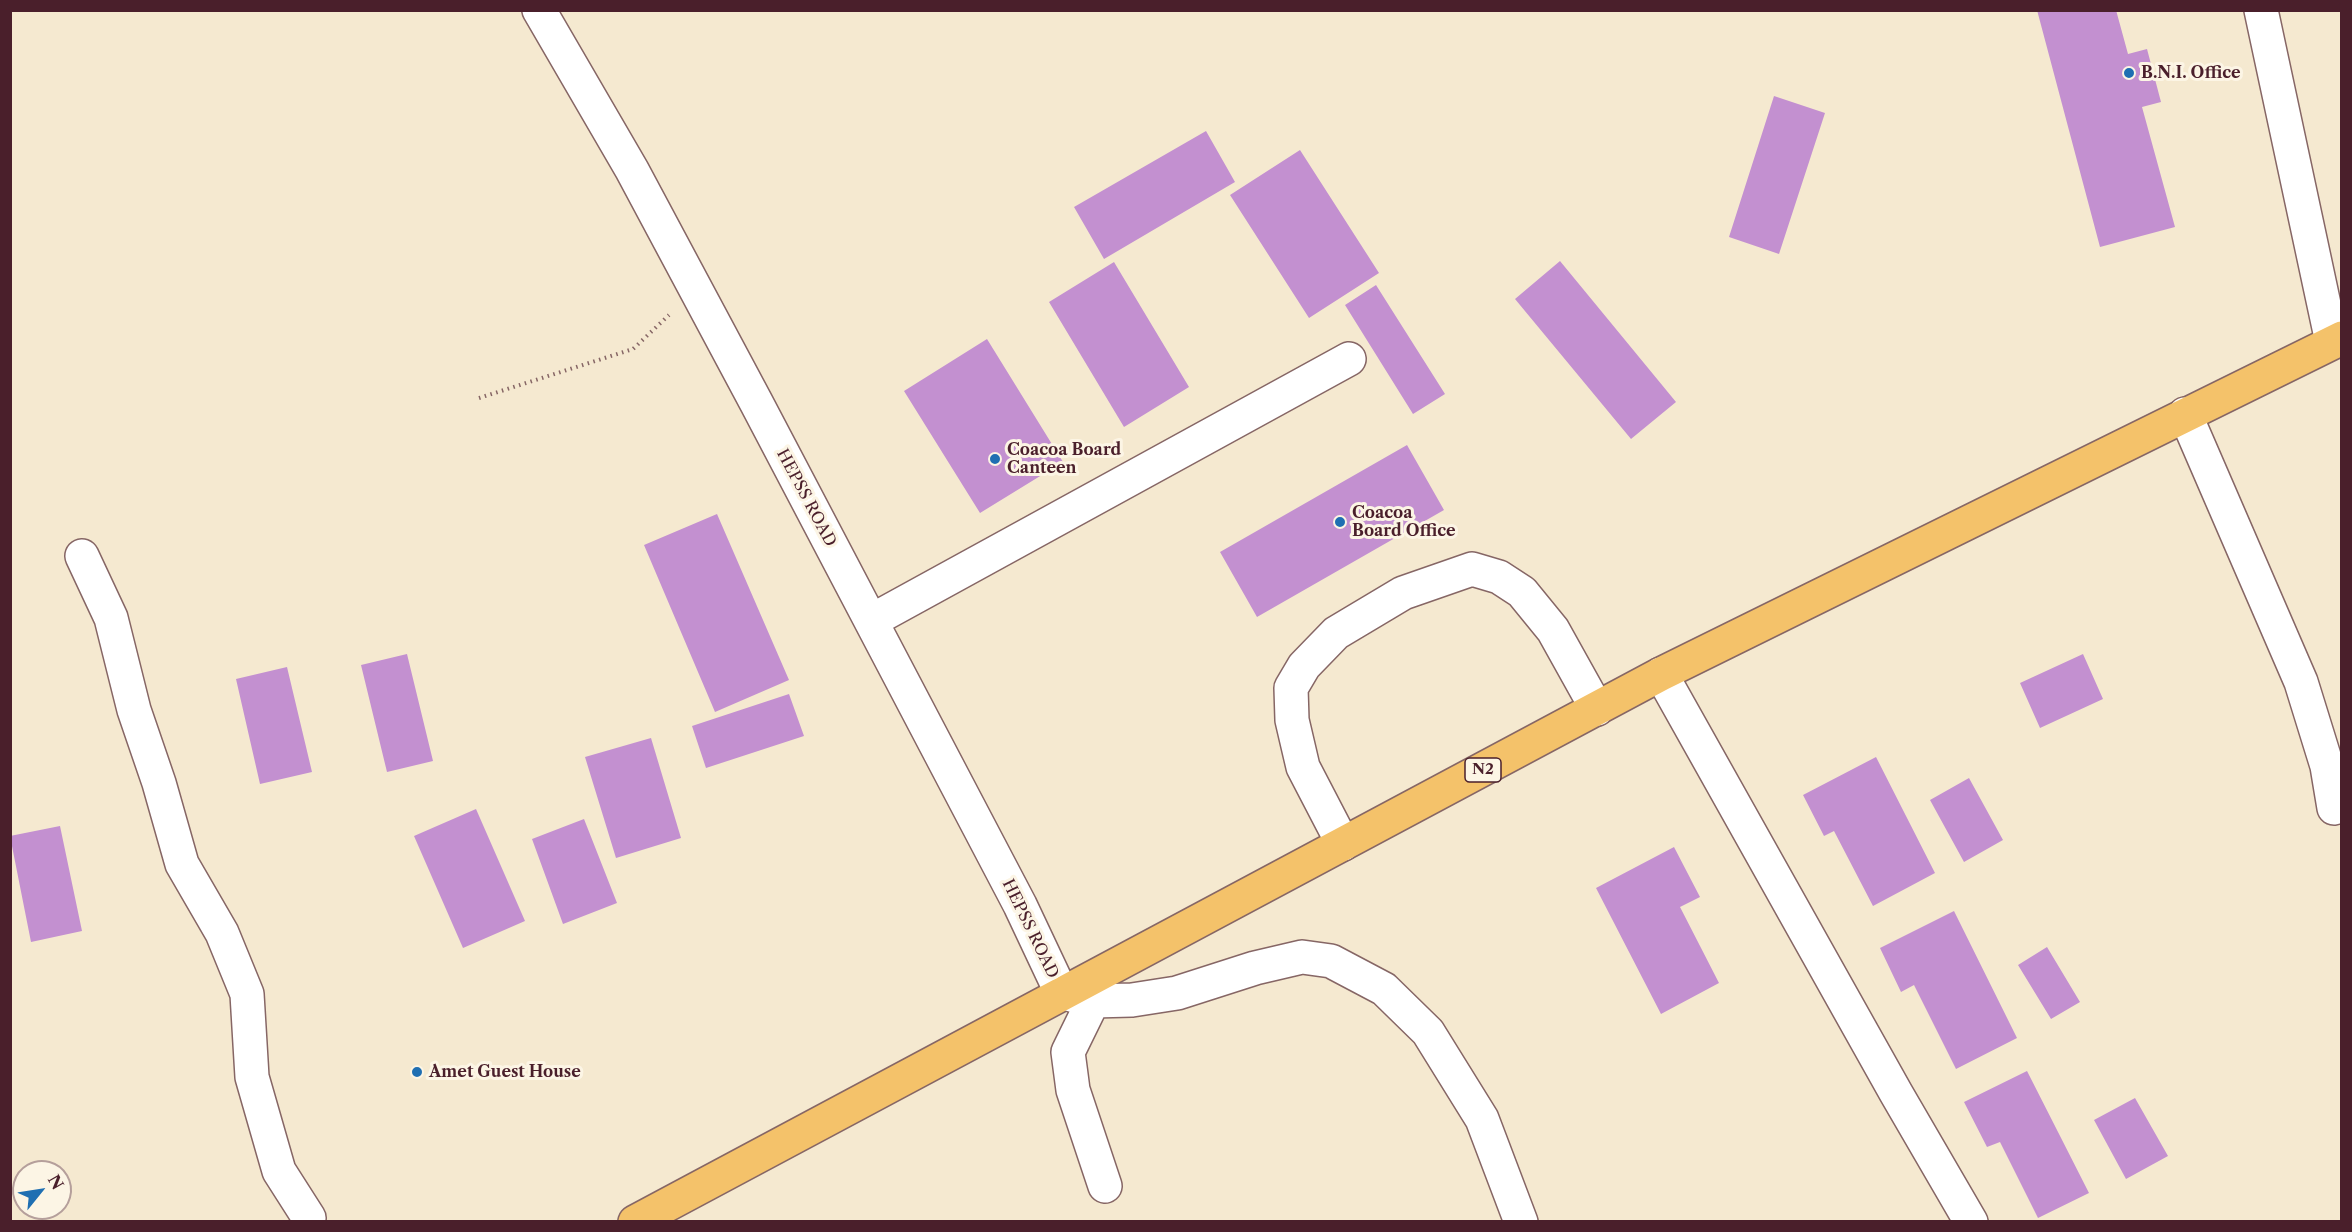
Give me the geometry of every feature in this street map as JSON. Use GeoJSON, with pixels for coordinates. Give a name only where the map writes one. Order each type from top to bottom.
{"type":"FeatureCollection","features":[{"type":"Feature","properties":{"kind":"highway","name":"N2"},"geometry":{"type":"LineString","coordinates":[[634,1221],[1661,674],[2337,340]]}},
{"type":"Feature","properties":{"kind":"street","name":"HEPSS ROAD"},"geometry":{"type":"LineString","coordinates":[[539,10],[632,170],[696,290],[1020,905],[1061,992]]}},
{"type":"Feature","properties":{"kind":"street"},"geometry":{"type":"LineString","coordinates":[[2261,10],[2337,340]]}},
{"type":"Feature","properties":{"kind":"street"},"geometry":{"type":"LineString","coordinates":[[871,621],[1349,359]]}},
{"type":"Feature","properties":{"kind":"street"},"geometry":{"type":"LineString","coordinates":[[2185,414],[2301,682],[2327,766],[2334,808]]}},
{"type":"Feature","properties":{"kind":"street"},"geometry":{"type":"LineString","coordinates":[[82,556],[111,618],[134,710],[159,783],[182,864],[222,933],[248,994],[252,1077],[279,1171],[309,1218],[308,1221]]}},
{"type":"Feature","properties":{"kind":"street"},"geometry":{"type":"LineString","coordinates":[[1343,844],[1303,767],[1292,720],[1291,688],[1304,666],[1336,633],[1403,593],[1472,569],[1499,577],[1522,592],[1553,630],[1598,709]]}},
{"type":"Feature","properties":{"kind":"street"},"geometry":{"type":"LineString","coordinates":[[1661,674],[1896,1093],[1971,1221]]}},
{"type":"Feature","properties":{"kind":"street"},"geometry":{"type":"LineString","coordinates":[[1061,992],[1093,1001],[1132,1000],[1177,993],[1255,968],[1302,957],[1331,961],[1384,989],[1428,1032],[1482,1119],[1521,1221]]}},
{"type":"Feature","properties":{"kind":"street"},"geometry":{"type":"LineString","coordinates":[[1093,1001],[1068,1052],[1073,1090],[1105,1186]]}},
{"type":"Feature","properties":{"kind":"path"},"geometry":{"type":"LineString","coordinates":[[479,398],[633,349],[696,290]]}},
{"type":"Feature","properties":{"kind":"building"},"geometry":{"type":"Polygon","coordinates":[[[2037,10],[2116,10],[2128,54],[2147,49],[2161,102],[2142,107],[2175,227],[2100,247],[2037,10]]]}},
{"type":"Feature","properties":{"kind":"building"},"geometry":{"type":"Polygon","coordinates":[[[1774,96],[1825,113],[1779,254],[1729,237],[1774,96]]]}},
{"type":"Feature","properties":{"kind":"building"},"geometry":{"type":"Polygon","coordinates":[[[1206,131],[1235,182],[1104,259],[1074,207],[1206,131]]]}},
{"type":"Feature","properties":{"kind":"building"},"geometry":{"type":"Polygon","coordinates":[[[1300,150],[1379,273],[1309,318],[1230,195],[1300,150]]]}},
{"type":"Feature","properties":{"kind":"building"},"geometry":{"type":"Polygon","coordinates":[[[1560,261],[1676,402],[1631,439],[1515,299],[1560,261]]]}},
{"type":"Feature","properties":{"kind":"building"},"geometry":{"type":"Polygon","coordinates":[[[1114,262],[1189,387],[1124,427],[1049,302],[1114,262]]]}},
{"type":"Feature","properties":{"kind":"building"},"geometry":{"type":"Polygon","coordinates":[[[1376,285],[1445,394],[1413,414],[1345,305],[1376,285]]]}},
{"type":"Feature","properties":{"kind":"building"},"geometry":{"type":"Polygon","coordinates":[[[987,339],[1063,462],[980,513],[904,391],[987,339]]]}},
{"type":"Feature","properties":{"kind":"building"},"geometry":{"type":"Polygon","coordinates":[[[1407,445],[1444,510],[1257,617],[1220,552],[1407,445]]]}},
{"type":"Feature","properties":{"kind":"building"},"geometry":{"type":"Polygon","coordinates":[[[717,514],[789,680],[715,712],[644,545],[717,514]]]}},
{"type":"Feature","properties":{"kind":"building"},"geometry":{"type":"Polygon","coordinates":[[[407,654],[433,761],[387,772],[361,665],[407,654]]]}},
{"type":"Feature","properties":{"kind":"building"},"geometry":{"type":"Polygon","coordinates":[[[2083,654],[2103,699],[2040,728],[2020,683],[2083,654]]]}},
{"type":"Feature","properties":{"kind":"building"},"geometry":{"type":"Polygon","coordinates":[[[287,667],[312,772],[260,784],[236,679],[287,667]]]}},
{"type":"Feature","properties":{"kind":"building"},"geometry":{"type":"Polygon","coordinates":[[[789,694],[804,736],[706,768],[692,726],[789,694]]]}},
{"type":"Feature","properties":{"kind":"building"},"geometry":{"type":"Polygon","coordinates":[[[651,738],[681,838],[616,858],[585,757],[651,738]]]}},
{"type":"Feature","properties":{"kind":"building"},"geometry":{"type":"Polygon","coordinates":[[[1876,757],[1935,873],[1873,906],[1834,831],[1824,836],[1803,795],[1876,757]]]}},
{"type":"Feature","properties":{"kind":"building"},"geometry":{"type":"Polygon","coordinates":[[[1969,778],[2003,840],[1964,862],[1930,800],[1969,778]]]}},
{"type":"Feature","properties":{"kind":"building"},"geometry":{"type":"Polygon","coordinates":[[[476,809],[525,921],[463,948],[414,836],[476,809]]]}},
{"type":"Feature","properties":{"kind":"building"},"geometry":{"type":"Polygon","coordinates":[[[584,819],[617,903],[563,924],[532,839],[584,819]]]}},
{"type":"Feature","properties":{"kind":"building"},"geometry":{"type":"Polygon","coordinates":[[[60,826],[82,931],[31,942],[10,836],[60,826]]]}},
{"type":"Feature","properties":{"kind":"building"},"geometry":{"type":"Polygon","coordinates":[[[1674,847],[1700,897],[1680,907],[1719,983],[1661,1014],[1596,888],[1674,847]]]}},
{"type":"Feature","properties":{"kind":"building"},"geometry":{"type":"Polygon","coordinates":[[[1954,911],[2017,1038],[1956,1069],[1914,985],[1901,992],[1880,948],[1954,911]]]}},
{"type":"Feature","properties":{"kind":"building"},"geometry":{"type":"Polygon","coordinates":[[[2047,947],[2080,1002],[2051,1019],[2018,965],[2047,947]]]}},
{"type":"Feature","properties":{"kind":"building"},"geometry":{"type":"Polygon","coordinates":[[[2027,1071],[2089,1193],[2038,1218],[2000,1142],[1987,1147],[1964,1102],[2027,1071]]]}},
{"type":"Feature","properties":{"kind":"building"},"geometry":{"type":"Polygon","coordinates":[[[2135,1098],[2168,1156],[2126,1179],[2094,1120],[2135,1098]]]}},
{"type":"Feature","properties":{"kind":"place","name":"B.N.I. Office"},"geometry":{"type":"Point","coordinates":[2129,73]}},
{"type":"Feature","properties":{"kind":"place","name":"Coacoa Board Canteen"},"geometry":{"type":"Point","coordinates":[995,459]}},
{"type":"Feature","properties":{"kind":"place","name":"Coacoa Board Office"},"geometry":{"type":"Point","coordinates":[1340,522]}},
{"type":"Feature","properties":{"kind":"place","name":"Amet Guest House"},"geometry":{"type":"Point","coordinates":[417,1072]}}]}
